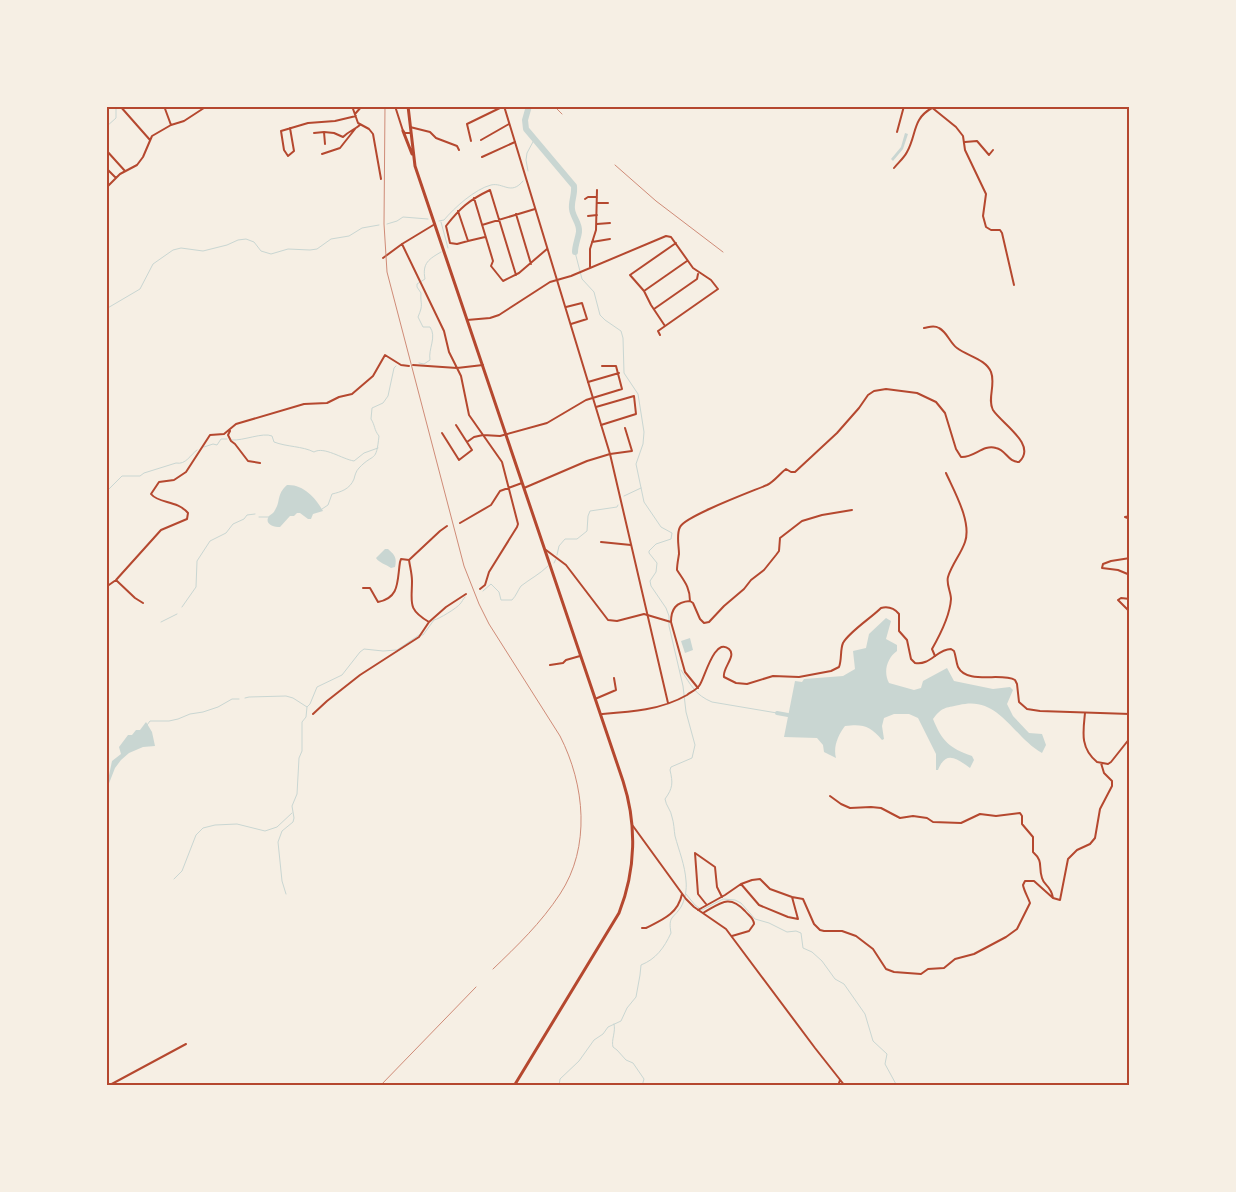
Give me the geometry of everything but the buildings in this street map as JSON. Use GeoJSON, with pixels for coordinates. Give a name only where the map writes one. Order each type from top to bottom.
{"type":"FeatureCollection","features":[{"type":"Feature","properties":{"kind":"highway"},"geometry":{"type":"LineString","coordinates":[[408,106],[413,156]]}},
{"type":"Feature","properties":{"kind":"highway"},"geometry":{"type":"LineString","coordinates":[[403,130],[627,793],[632,825],[631,871],[619,912],[514,1086]]}},
{"type":"Feature","properties":{"kind":"street"},"geometry":{"type":"LineString","coordinates":[[120,106],[150,140]]}},
{"type":"Feature","properties":{"kind":"street"},"geometry":{"type":"LineString","coordinates":[[164,106],[171,125]]}},
{"type":"Feature","properties":{"kind":"street"},"geometry":{"type":"LineString","coordinates":[[106,188],[125,171],[137,165],[152,136],[207,106]]}},
{"type":"Feature","properties":{"kind":"street"},"geometry":{"type":"LineString","coordinates":[[352,106],[360,125],[369,129],[373,134],[381,179]]}},
{"type":"Feature","properties":{"kind":"street"},"geometry":{"type":"LineString","coordinates":[[290,128],[294,151],[288,156],[284,150],[280,131],[290,128],[308,123],[335,121],[355,115],[362,106]]}},
{"type":"Feature","properties":{"kind":"street"},"geometry":{"type":"LineString","coordinates":[[395,106],[403,130],[406,133],[411,133]]}},
{"type":"Feature","properties":{"kind":"street"},"geometry":{"type":"LineString","coordinates":[[471,141],[466,124],[504,106],[610,454],[668,703]]}},
{"type":"Feature","properties":{"kind":"street"},"geometry":{"type":"LineString","coordinates":[[897,132],[904,106]]}},
{"type":"Feature","properties":{"kind":"street"},"geometry":{"type":"LineString","coordinates":[[894,168],[906,153],[914,135],[916,124],[923,113],[931,107],[956,127],[963,136],[965,150],[986,194],[983,216],[986,227],[991,230],[1000,230],[1002,233],[1014,285]]}},
{"type":"Feature","properties":{"kind":"street"},"geometry":{"type":"LineString","coordinates":[[482,140],[509,124]]}},
{"type":"Feature","properties":{"kind":"street"},"geometry":{"type":"LineString","coordinates":[[322,154],[340,148],[360,125]]}},
{"type":"Feature","properties":{"kind":"street"},"geometry":{"type":"LineString","coordinates":[[410,127],[430,132],[436,138],[457,146],[459,150]]}},
{"type":"Feature","properties":{"kind":"street"},"geometry":{"type":"LineString","coordinates":[[314,134],[334,133],[343,137],[349,130],[355,129]]}},
{"type":"Feature","properties":{"kind":"street"},"geometry":{"type":"LineString","coordinates":[[324,132],[325,144]]}},
{"type":"Feature","properties":{"kind":"street"},"geometry":{"type":"LineString","coordinates":[[965,142],[977,141],[989,155],[993,150]]}},
{"type":"Feature","properties":{"kind":"street"},"geometry":{"type":"LineString","coordinates":[[482,156],[515,142]]}},
{"type":"Feature","properties":{"kind":"street"},"geometry":{"type":"LineString","coordinates":[[106,150],[125,171]]}},
{"type":"Feature","properties":{"kind":"street"},"geometry":{"type":"LineString","coordinates":[[107,170],[116,178]]}},
{"type":"Feature","properties":{"kind":"street"},"geometry":{"type":"LineString","coordinates":[[486,238],[457,244],[450,243],[446,226],[458,210],[474,198],[490,190],[516,275]]}},
{"type":"Feature","properties":{"kind":"street"},"geometry":{"type":"LineString","coordinates":[[590,267],[590,249],[597,224],[597,190]]}},
{"type":"Feature","properties":{"kind":"street"},"geometry":{"type":"LineString","coordinates":[[585,199],[597,196]]}},
{"type":"Feature","properties":{"kind":"street"},"geometry":{"type":"LineString","coordinates":[[474,198],[492,261],[491,266],[503,281],[516,275],[548,249]]}},
{"type":"Feature","properties":{"kind":"street"},"geometry":{"type":"LineString","coordinates":[[597,203],[608,203]]}},
{"type":"Feature","properties":{"kind":"street"},"geometry":{"type":"LineString","coordinates":[[482,225],[535,209]]}},
{"type":"Feature","properties":{"kind":"street"},"geometry":{"type":"LineString","coordinates":[[458,210],[468,241]]}},
{"type":"Feature","properties":{"kind":"street"},"geometry":{"type":"LineString","coordinates":[[516,214],[531,264]]}},
{"type":"Feature","properties":{"kind":"street"},"geometry":{"type":"LineString","coordinates":[[588,216],[597,215]]}},
{"type":"Feature","properties":{"kind":"street"},"geometry":{"type":"LineString","coordinates":[[597,224],[610,223]]}},
{"type":"Feature","properties":{"kind":"street"},"geometry":{"type":"LineString","coordinates":[[383,258],[435,224]]}},
{"type":"Feature","properties":{"kind":"street"},"geometry":{"type":"LineString","coordinates":[[467,320],[490,318],[499,315],[539,288],[557,279],[576,274],[666,236],[671,237],[698,273],[711,280],[718,290],[658,331],[660,335]]}},
{"type":"Feature","properties":{"kind":"street"},"geometry":{"type":"LineString","coordinates":[[592,242],[610,238]]}},
{"type":"Feature","properties":{"kind":"street"},"geometry":{"type":"LineString","coordinates":[[402,244],[444,331],[449,352],[461,376],[469,415],[502,462],[510,488],[518,524],[517,528],[489,572],[485,585],[480,588]]}},
{"type":"Feature","properties":{"kind":"street"},"geometry":{"type":"LineString","coordinates":[[665,326],[644,291],[630,275],[676,244]]}},
{"type":"Feature","properties":{"kind":"street"},"geometry":{"type":"LineString","coordinates":[[644,291],[688,260]]}},
{"type":"Feature","properties":{"kind":"street"},"geometry":{"type":"LineString","coordinates":[[654,309],[697,279],[698,273]]}},
{"type":"Feature","properties":{"kind":"street"},"geometry":{"type":"LineString","coordinates":[[566,307],[582,303],[587,319],[571,324]]}},
{"type":"Feature","properties":{"kind":"street"},"geometry":{"type":"LineString","coordinates":[[852,510],[807,519],[787,532],[780,538],[779,551],[764,570],[751,580],[709,622],[702,622],[690,601],[688,585],[677,570],[678,536],[682,523],[732,499],[767,485],[786,469],[795,472],[838,433],[864,399],[874,391],[886,389],[905,390],[917,393],[936,402],[945,413],[956,449],[961,457],[966,457],[989,447],[995,447],[1014,462],[1022,460],[1024,450],[1020,440],[996,413],[991,404],[993,383],[989,368],[981,361],[956,348],[939,328],[932,326],[924,328]]}},
{"type":"Feature","properties":{"kind":"street"},"geometry":{"type":"LineString","coordinates":[[106,587],[116,580],[161,530],[187,519],[188,513],[182,506],[153,497],[152,492],[156,485],[163,481],[174,480],[186,472],[210,435],[221,435],[236,424],[281,410],[309,403],[328,403],[339,397],[352,394],[373,376],[385,355],[401,365],[409,366]]}},
{"type":"Feature","properties":{"kind":"street"},"geometry":{"type":"LineString","coordinates":[[413,365],[457,368],[483,365]]}},
{"type":"Feature","properties":{"kind":"street"},"geometry":{"type":"LineString","coordinates":[[467,442],[474,437],[483,435],[500,436],[553,421],[586,400],[622,389],[616,366],[602,366]]}},
{"type":"Feature","properties":{"kind":"street"},"geometry":{"type":"LineString","coordinates":[[588,382],[619,373]]}},
{"type":"Feature","properties":{"kind":"street"},"geometry":{"type":"LineString","coordinates":[[596,407],[634,396],[636,414],[601,425]]}},
{"type":"Feature","properties":{"kind":"street"},"geometry":{"type":"LineString","coordinates":[[442,433],[459,460],[472,450],[456,425]]}},
{"type":"Feature","properties":{"kind":"street"},"geometry":{"type":"LineString","coordinates":[[524,488],[587,461],[610,454],[632,451],[625,428]]}},
{"type":"Feature","properties":{"kind":"street"},"geometry":{"type":"LineString","coordinates":[[230,430],[228,435],[231,441],[248,462],[260,463]]}},
{"type":"Feature","properties":{"kind":"street"},"geometry":{"type":"LineString","coordinates":[[935,656],[932,650],[944,624],[951,598],[948,578],[965,544],[967,532],[964,517],[946,473]]}},
{"type":"Feature","properties":{"kind":"street"},"geometry":{"type":"LineString","coordinates":[[460,524],[490,505],[500,491],[522,483]]}},
{"type":"Feature","properties":{"kind":"street"},"geometry":{"type":"LineString","coordinates":[[409,560],[440,530],[447,526]]}},
{"type":"Feature","properties":{"kind":"street"},"geometry":{"type":"LineString","coordinates":[[601,542],[632,545]]}},
{"type":"Feature","properties":{"kind":"street"},"geometry":{"type":"LineString","coordinates":[[544,549],[566,566],[608,620],[617,621],[647,614],[671,622]]}},
{"type":"Feature","properties":{"kind":"street"},"geometry":{"type":"LineString","coordinates":[[1130,558],[1110,561],[1103,564],[1102,568],[1104,570],[1118,570],[1130,575]]}},
{"type":"Feature","properties":{"kind":"street"},"geometry":{"type":"LineString","coordinates":[[363,588],[370,588],[378,602],[388,599],[397,587],[401,559],[409,560]]}},
{"type":"Feature","properties":{"kind":"street"},"geometry":{"type":"LineString","coordinates":[[409,560],[412,582],[411,605],[413,610],[429,622]]}},
{"type":"Feature","properties":{"kind":"street"},"geometry":{"type":"LineString","coordinates":[[116,580],[143,603]]}},
{"type":"Feature","properties":{"kind":"street"},"geometry":{"type":"LineString","coordinates":[[313,714],[360,675],[419,637],[429,622],[446,607],[466,594]]}},
{"type":"Feature","properties":{"kind":"street"},"geometry":{"type":"LineString","coordinates":[[1130,599],[1121,598],[1118,600],[1130,612]]}},
{"type":"Feature","properties":{"kind":"street"},"geometry":{"type":"LineString","coordinates":[[690,601],[686,601],[674,608],[671,614],[671,622],[685,672],[696,689]]}},
{"type":"Feature","properties":{"kind":"street"},"geometry":{"type":"LineString","coordinates":[[600,714],[639,711],[679,700],[701,684],[705,671],[716,651],[722,647],[727,648],[731,654],[731,658],[724,669],[724,677],[741,684],[748,684],[773,676],[799,677],[831,671],[839,666],[842,659],[842,648],[847,638],[881,608],[886,607],[892,608],[899,614],[899,631],[907,640],[911,659],[916,663],[926,663],[943,650],[951,649],[954,651],[957,666],[969,675],[989,678],[1011,678],[1017,684],[1018,702],[1027,709],[1130,714]]}},
{"type":"Feature","properties":{"kind":"street"},"geometry":{"type":"LineString","coordinates":[[550,665],[563,663],[566,660],[581,656]]}},
{"type":"Feature","properties":{"kind":"street"},"geometry":{"type":"LineString","coordinates":[[595,699],[616,690],[614,678]]}},
{"type":"Feature","properties":{"kind":"street"},"geometry":{"type":"LineString","coordinates":[[1085,713],[1082,738],[1084,746],[1092,758],[1101,763],[1111,762],[1130,738]]}},
{"type":"Feature","properties":{"kind":"street"},"geometry":{"type":"LineString","coordinates":[[698,910],[741,884],[760,879],[770,889],[803,899],[814,924],[820,930],[849,932],[866,943],[873,949],[886,969],[894,972],[921,974],[928,969],[944,968],[955,959],[974,954],[1017,929],[1030,903],[1023,885],[1025,881],[1034,881],[1054,898],[1060,900],[1068,860],[1077,850],[1090,844],[1095,838],[1100,809],[1112,786],[1112,782],[1104,773],[1101,763]]}},
{"type":"Feature","properties":{"kind":"street"},"geometry":{"type":"LineString","coordinates":[[830,796],[850,808],[876,808],[886,810],[900,818],[913,816],[927,818],[933,822],[961,823],[980,814],[996,816],[1020,813],[1022,824],[1033,837],[1033,852],[1039,857],[1042,879],[1050,887],[1054,898]]}},
{"type":"Feature","properties":{"kind":"street"},"geometry":{"type":"LineString","coordinates":[[632,825],[686,899],[698,910],[720,924],[732,936],[845,1086]]}},
{"type":"Feature","properties":{"kind":"street"},"geometry":{"type":"LineString","coordinates":[[707,905],[698,894],[695,853],[715,866],[717,887],[722,897]]}},
{"type":"Feature","properties":{"kind":"street"},"geometry":{"type":"LineString","coordinates":[[741,884],[759,905],[798,919],[792,897]]}},
{"type":"Feature","properties":{"kind":"street"},"geometry":{"type":"LineString","coordinates":[[642,928],[646,928],[669,916],[679,905],[683,895]]}},
{"type":"Feature","properties":{"kind":"street"},"geometry":{"type":"LineString","coordinates":[[703,913],[727,900],[733,901],[740,906],[754,920],[754,924],[749,931],[732,936]]}},
{"type":"Feature","properties":{"kind":"street"},"geometry":{"type":"LineString","coordinates":[[108,1086],[186,1044]]}},
{"type":"Feature","properties":{"kind":"street"},"geometry":{"type":"LineString","coordinates":[[838,1086],[840,1080]]}},
{"type":"Feature","properties":{"kind":"shaded area"},"geometry":{"type":"Polygon","coordinates":[[[905,133],[908,134],[903,149],[893,161],[891,159],[901,147],[905,133]]]}},
{"type":"Feature","properties":{"kind":"shaded area"},"geometry":{"type":"Polygon","coordinates":[[[287,485],[304,489],[317,501],[323,511],[313,514],[311,519],[297,513],[294,516],[290,516],[280,527],[268,523],[269,516],[277,507],[281,492],[287,485]]]}},
{"type":"Feature","properties":{"kind":"shaded area"},"geometry":{"type":"Polygon","coordinates":[[[385,549],[388,549],[394,555],[396,559],[395,567],[391,568],[376,558],[385,549]]]}},
{"type":"Feature","properties":{"kind":"shaded area"},"geometry":{"type":"Polygon","coordinates":[[[886,618],[891,621],[886,639],[897,645],[897,651],[888,661],[886,670],[889,683],[914,690],[921,688],[923,681],[947,668],[954,681],[993,689],[1010,687],[1013,690],[1007,704],[1013,716],[1029,733],[1042,734],[1046,745],[1042,753],[1031,746],[995,711],[973,703],[944,709],[933,719],[947,743],[957,750],[972,756],[974,760],[970,768],[956,759],[948,758],[936,770],[936,754],[918,718],[909,714],[894,714],[884,718],[882,726],[884,739],[882,740],[866,727],[857,725],[845,726],[837,741],[836,758],[824,752],[823,745],[817,738],[784,737],[795,681],[802,682],[804,679],[843,676],[855,669],[853,651],[866,648],[869,634],[886,618]]]}},
{"type":"Feature","properties":{"kind":"shaded area"},"geometry":{"type":"Polygon","coordinates":[[[690,638],[693,650],[685,653],[681,641],[690,638]]]}},
{"type":"Feature","properties":{"kind":"shaded area"},"geometry":{"type":"Polygon","coordinates":[[[146,722],[152,732],[155,746],[143,747],[129,753],[115,768],[108,786],[112,761],[121,754],[119,747],[128,735],[132,735],[136,730],[140,730],[146,722]]]}},
{"type":"Feature","properties":{"kind":"waterway"},"geometry":{"type":"LineString","coordinates":[[106,127],[116,118],[116,106]]}},
{"type":"Feature","properties":{"kind":"waterway"},"geometry":{"type":"LineString","coordinates":[[529,106],[525,120],[526,129],[574,186],[572,209],[579,229],[575,252]]}},
{"type":"Feature","properties":{"kind":"waterway"},"geometry":{"type":"LineString","coordinates":[[528,171],[527,153],[534,140]]}},
{"type":"Feature","properties":{"kind":"waterway"},"geometry":{"type":"LineString","coordinates":[[439,221],[444,220],[453,210],[478,190],[491,185],[515,188],[523,181]]}},
{"type":"Feature","properties":{"kind":"waterway"},"geometry":{"type":"LineString","coordinates":[[387,224],[403,217],[428,219]]}},
{"type":"Feature","properties":{"kind":"waterway"},"geometry":{"type":"LineString","coordinates":[[441,222],[448,248]]}},
{"type":"Feature","properties":{"kind":"waterway"},"geometry":{"type":"LineString","coordinates":[[106,309],[140,289],[153,264],[173,250],[181,248],[203,251],[246,239],[254,242],[261,251],[271,254],[288,249],[310,250],[317,249],[331,239],[349,236],[362,228],[379,225]]}},
{"type":"Feature","properties":{"kind":"waterway"},"geometry":{"type":"LineString","coordinates":[[419,363],[424,364],[430,360],[433,335],[430,327],[423,327],[418,317],[421,309],[421,293],[417,284],[425,279],[424,274],[427,262],[441,252]]}},
{"type":"Feature","properties":{"kind":"waterway"},"geometry":{"type":"LineString","coordinates":[[559,1086],[560,1079],[579,1061],[594,1040],[603,1034],[608,1027],[621,1021],[627,1008],[636,997],[641,965],[651,960],[659,952],[671,933],[671,920],[681,907],[686,884],[673,819],[665,799],[672,785],[671,767],[692,758],[695,745],[686,712],[683,686],[669,626],[669,616],[666,608],[651,586],[650,581],[656,572],[657,563],[649,551],[656,544],[671,539],[672,533],[661,527],[644,502],[636,464],[643,444],[644,432],[638,394],[624,373],[621,331],[600,315],[594,292],[582,279],[575,252]]}},
{"type":"Feature","properties":{"kind":"waterway"},"geometry":{"type":"LineString","coordinates":[[322,509],[328,505],[332,494],[348,488],[358,469],[373,457],[377,451],[379,436],[371,419],[372,408],[383,403],[388,396],[396,366]]}},
{"type":"Feature","properties":{"kind":"waterway"},"geometry":{"type":"LineString","coordinates":[[232,440],[268,435],[272,436],[274,442],[279,444],[314,452],[328,452],[354,461],[364,453],[378,448]]}},
{"type":"Feature","properties":{"kind":"waterway"},"geometry":{"type":"LineString","coordinates":[[204,447],[213,444],[217,445],[221,439],[227,439]]}},
{"type":"Feature","properties":{"kind":"waterway"},"geometry":{"type":"LineString","coordinates":[[106,492],[122,476],[140,476],[176,463],[183,463],[197,450]]}},
{"type":"Feature","properties":{"kind":"waterway"},"geometry":{"type":"LineString","coordinates":[[624,496],[641,488]]}},
{"type":"Feature","properties":{"kind":"waterway"},"geometry":{"type":"LineString","coordinates":[[557,555],[559,546],[565,539],[577,539],[587,531],[590,511],[617,507],[618,505]]}},
{"type":"Feature","properties":{"kind":"waterway"},"geometry":{"type":"LineString","coordinates":[[182,607],[196,587],[197,561],[210,541],[226,533],[233,524],[244,519],[247,515],[255,514]]}},
{"type":"Feature","properties":{"kind":"waterway"},"geometry":{"type":"LineString","coordinates":[[259,517],[269,517]]}},
{"type":"Feature","properties":{"kind":"waterway"},"geometry":{"type":"LineString","coordinates":[[554,563],[556,559]]}},
{"type":"Feature","properties":{"kind":"waterway"},"geometry":{"type":"LineString","coordinates":[[483,591],[491,584],[499,592],[501,600],[512,600],[521,586],[548,566]]}},
{"type":"Feature","properties":{"kind":"waterway"},"geometry":{"type":"LineString","coordinates":[[245,698],[286,696],[307,707],[317,687],[342,675],[364,649],[397,650],[419,635],[423,635],[434,620],[455,608],[465,597]]}},
{"type":"Feature","properties":{"kind":"waterway"},"geometry":{"type":"LineString","coordinates":[[161,622],[177,614]]}},
{"type":"Feature","properties":{"kind":"waterway"},"geometry":{"type":"LineString","coordinates":[[681,670],[697,693],[712,702],[777,713]]}},
{"type":"Feature","properties":{"kind":"waterway"},"geometry":{"type":"LineString","coordinates":[[147,725],[150,721],[178,719],[218,707],[232,699],[239,699]]}},
{"type":"Feature","properties":{"kind":"waterway"},"geometry":{"type":"LineString","coordinates":[[286,894],[282,881],[278,842],[282,831],[293,822],[294,818],[292,806],[297,794],[299,758],[302,751],[302,722],[306,717],[307,707]]}},
{"type":"Feature","properties":{"kind":"waterway"},"geometry":{"type":"LineString","coordinates":[[777,713],[788,715]]}},
{"type":"Feature","properties":{"kind":"waterway"},"geometry":{"type":"LineString","coordinates":[[106,788],[108,784]]}},
{"type":"Feature","properties":{"kind":"waterway"},"geometry":{"type":"LineString","coordinates":[[174,879],[182,871],[196,835],[203,828],[215,825],[237,824],[265,831],[277,827],[292,813]]}},
{"type":"Feature","properties":{"kind":"waterway"},"geometry":{"type":"LineString","coordinates":[[686,894],[702,910],[723,899],[735,900],[741,903],[755,919],[769,923],[787,932],[796,931],[801,933],[803,948],[812,952],[822,961],[835,979],[844,984],[865,1014],[873,1041],[887,1054],[885,1064],[897,1086]]}},
{"type":"Feature","properties":{"kind":"waterway"},"geometry":{"type":"LineString","coordinates":[[614,1024],[613,1047],[626,1060],[633,1063],[644,1079],[642,1086]]}},
{"type":"Feature","properties":{"kind":"railway"},"geometry":{"type":"LineString","coordinates":[[385,106],[384,224],[387,272],[464,566],[489,624],[560,736],[575,775],[579,795],[580,836],[577,856],[570,876],[545,915],[493,969]]}},
{"type":"Feature","properties":{"kind":"railway"},"geometry":{"type":"LineString","coordinates":[[554,106],[562,114]]}},
{"type":"Feature","properties":{"kind":"railway"},"geometry":{"type":"LineString","coordinates":[[615,165],[656,201],[723,252]]}},
{"type":"Feature","properties":{"kind":"railway"},"geometry":{"type":"LineString","coordinates":[[380,1086],[476,987]]}}]}
